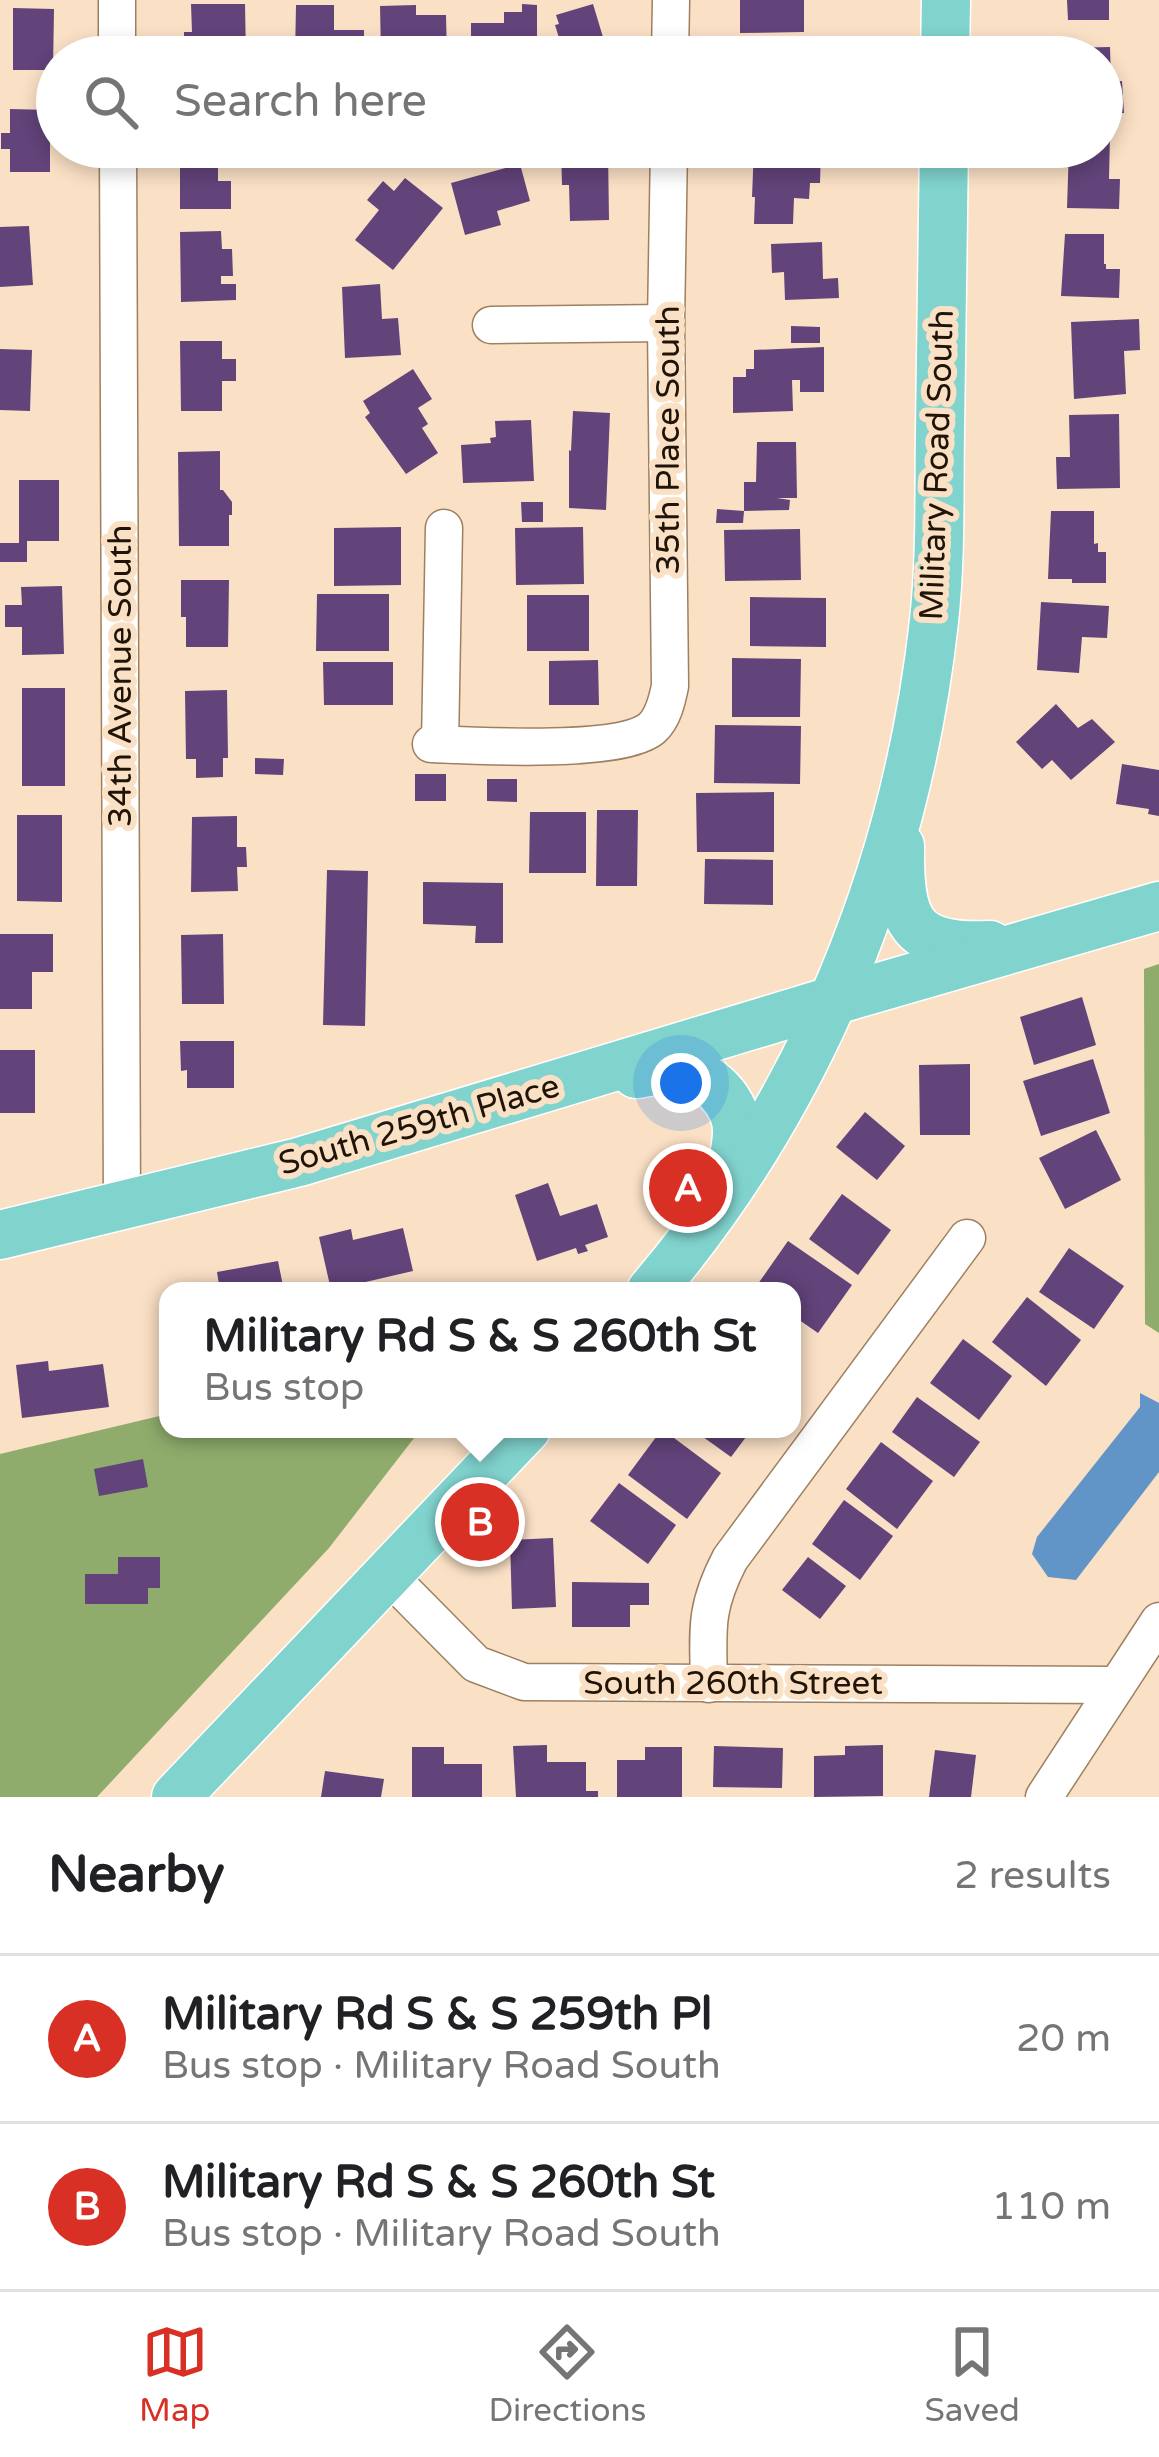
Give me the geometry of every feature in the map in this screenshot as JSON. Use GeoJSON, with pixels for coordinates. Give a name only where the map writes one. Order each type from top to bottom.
{"type":"FeatureCollection","features":[{"type":"Feature","properties":{"kind":"main road"},"geometry":{"type":"LineString","coordinates":[[945,36],[946,0]]}},
{"type":"Feature","properties":{"kind":"main road","name":"Military Road South"},"geometry":{"type":"LineString","coordinates":[[658,1282],[728,1192],[767,1131],[835,1000],[902,803],[926,682],[940,560],[944,168]]}},
{"type":"Feature","properties":{"kind":"main road"},"geometry":{"type":"LineString","coordinates":[[902,803],[903,902],[916,926],[932,940],[948,945],[1037,942],[1159,906]]}},
{"type":"Feature","properties":{"kind":"main road","name":"South 259th Place"},"geometry":{"type":"LineString","coordinates":[[0,1235],[298,1162],[1037,942]]}},
{"type":"Feature","properties":{"kind":"main road"},"geometry":{"type":"LineString","coordinates":[[542,1089],[678,1069],[700,1076],[726,1098],[735,1118],[728,1192]]}},
{"type":"Feature","properties":{"kind":"main road"},"geometry":{"type":"LineString","coordinates":[[176,1797],[518,1438]]}},
{"type":"Feature","properties":{"kind":"street"},"geometry":{"type":"LineString","coordinates":[[117,0],[117,36]]}},
{"type":"Feature","properties":{"kind":"street"},"geometry":{"type":"LineString","coordinates":[[670,36],[671,0]]}},
{"type":"Feature","properties":{"kind":"street","name":"34th Avenue South"},"geometry":{"type":"LineString","coordinates":[[118,168],[122,1205]]}},
{"type":"Feature","properties":{"kind":"street","name":"35th Place South"},"geometry":{"type":"LineString","coordinates":[[444,528],[436,744],[591,746],[624,742],[652,728],[665,709],[670,686],[669,168]]}},
{"type":"Feature","properties":{"kind":"street"},"geometry":{"type":"LineString","coordinates":[[491,325],[666,322]]}},
{"type":"Feature","properties":{"kind":"street"},"geometry":{"type":"LineString","coordinates":[[709,1684],[708,1616],[730,1559],[968,1238]]}},
{"type":"Feature","properties":{"kind":"street","name":"South 260th Street"},"geometry":{"type":"LineString","coordinates":[[389,1576],[476,1664],[524,1682],[1117,1684]]}},
{"type":"Feature","properties":{"kind":"street"},"geometry":{"type":"LineString","coordinates":[[1044,1797],[1159,1621]]}},
{"type":"Feature","properties":{"kind":"green space"},"geometry":{"type":"Polygon","coordinates":[[[1159,964],[1159,1333],[1145,1324],[1144,969],[1159,964]]]}},
{"type":"Feature","properties":{"kind":"green space"},"geometry":{"type":"Polygon","coordinates":[[[159,1416],[159,1438],[414,1438],[329,1548],[97,1797],[0,1797],[0,1454],[159,1416]]]}},
{"type":"Feature","properties":{"kind":"water"},"geometry":{"type":"Polygon","coordinates":[[[1140,1393],[1159,1403],[1159,1472],[1076,1580],[1048,1577],[1032,1554],[1037,1537],[1140,1407],[1140,1393]]]}},
{"type":"Feature","properties":{"kind":"building"},"geometry":{"type":"Polygon","coordinates":[[[740,0],[804,0],[804,32],[740,33],[740,0]]]}},
{"type":"Feature","properties":{"kind":"building"},"geometry":{"type":"Polygon","coordinates":[[[1067,0],[1109,0],[1109,20],[1068,20],[1067,0]]]}},
{"type":"Feature","properties":{"kind":"building"},"geometry":{"type":"Polygon","coordinates":[[[191,4],[245,4],[246,36],[184,36],[192,32],[191,4]]]}},
{"type":"Feature","properties":{"kind":"building"},"geometry":{"type":"Polygon","coordinates":[[[522,4],[537,5],[537,36],[471,36],[471,23],[504,23],[504,12],[522,12],[522,4]]]}},
{"type":"Feature","properties":{"kind":"building"},"geometry":{"type":"Polygon","coordinates":[[[593,4],[603,36],[558,36],[556,15],[593,4]]]}},
{"type":"Feature","properties":{"kind":"building"},"geometry":{"type":"Polygon","coordinates":[[[296,5],[334,5],[334,30],[364,30],[364,36],[295,36],[296,5]]]}},
{"type":"Feature","properties":{"kind":"building"},"geometry":{"type":"Polygon","coordinates":[[[416,5],[416,15],[446,15],[447,36],[381,36],[380,6],[416,5]]]}},
{"type":"Feature","properties":{"kind":"building"},"geometry":{"type":"Polygon","coordinates":[[[13,8],[54,9],[54,36],[36,36],[36,70],[13,70],[13,8]]]}},
{"type":"Feature","properties":{"kind":"building"},"geometry":{"type":"Polygon","coordinates":[[[10,109],[36,110],[36,168],[50,168],[50,172],[10,172],[10,149],[1,149],[1,133],[10,133],[10,109]]]}},
{"type":"Feature","properties":{"kind":"building"},"geometry":{"type":"Polygon","coordinates":[[[180,168],[218,168],[218,181],[231,181],[231,209],[180,209],[180,168]]]}},
{"type":"Feature","properties":{"kind":"building"},"geometry":{"type":"Polygon","coordinates":[[[521,168],[530,201],[497,211],[501,225],[465,235],[451,183],[521,168]]]}},
{"type":"Feature","properties":{"kind":"building"},"geometry":{"type":"Polygon","coordinates":[[[562,168],[608,168],[609,220],[570,221],[569,185],[562,185],[562,168]]]}},
{"type":"Feature","properties":{"kind":"building"},"geometry":{"type":"Polygon","coordinates":[[[753,168],[820,168],[820,183],[810,183],[809,199],[794,198],[793,224],[754,224],[753,168]]]}},
{"type":"Feature","properties":{"kind":"building"},"geometry":{"type":"Polygon","coordinates":[[[1068,168],[1109,168],[1109,179],[1120,179],[1119,209],[1067,208],[1068,168]]]}},
{"type":"Feature","properties":{"kind":"building"},"geometry":{"type":"Polygon","coordinates":[[[405,178],[443,208],[393,270],[355,240],[379,210],[367,200],[383,181],[394,191],[405,178]]]}},
{"type":"Feature","properties":{"kind":"building"},"geometry":{"type":"Polygon","coordinates":[[[29,226],[33,285],[0,287],[0,227],[29,226]]]}},
{"type":"Feature","properties":{"kind":"building"},"geometry":{"type":"Polygon","coordinates":[[[221,231],[222,249],[232,249],[233,276],[221,276],[221,284],[236,284],[236,300],[181,302],[180,232],[221,231]]]}},
{"type":"Feature","properties":{"kind":"building"},"geometry":{"type":"Polygon","coordinates":[[[1065,234],[1104,234],[1106,269],[1120,269],[1119,298],[1061,296],[1065,234]]]}},
{"type":"Feature","properties":{"kind":"building"},"geometry":{"type":"Polygon","coordinates":[[[822,242],[823,279],[838,278],[839,298],[785,300],[784,272],[772,273],[771,244],[822,242]]]}},
{"type":"Feature","properties":{"kind":"building"},"geometry":{"type":"Polygon","coordinates":[[[380,284],[382,319],[398,318],[401,355],[345,358],[342,287],[380,284]]]}},
{"type":"Feature","properties":{"kind":"building"},"geometry":{"type":"Polygon","coordinates":[[[1139,319],[1140,350],[1124,351],[1126,394],[1074,399],[1071,322],[1139,319]]]}},
{"type":"Feature","properties":{"kind":"building"},"geometry":{"type":"Polygon","coordinates":[[[791,326],[820,327],[820,343],[791,343],[791,326]]]}},
{"type":"Feature","properties":{"kind":"building"},"geometry":{"type":"Polygon","coordinates":[[[180,341],[222,341],[222,359],[236,359],[236,381],[222,381],[222,411],[181,411],[180,341]]]}},
{"type":"Feature","properties":{"kind":"building"},"geometry":{"type":"Polygon","coordinates":[[[824,347],[824,392],[800,392],[800,380],[792,380],[793,411],[733,413],[733,377],[746,377],[746,369],[754,369],[754,350],[824,347]]]}},
{"type":"Feature","properties":{"kind":"building"},"geometry":{"type":"Polygon","coordinates":[[[0,349],[32,350],[30,411],[0,410],[0,349]]]}},
{"type":"Feature","properties":{"kind":"building"},"geometry":{"type":"Polygon","coordinates":[[[413,369],[432,399],[418,408],[428,424],[422,428],[438,453],[406,474],[365,417],[370,413],[363,401],[413,369]]]}},
{"type":"Feature","properties":{"kind":"building"},"geometry":{"type":"Polygon","coordinates":[[[573,411],[610,413],[606,510],[569,508],[573,411]]]}},
{"type":"Feature","properties":{"kind":"building"},"geometry":{"type":"Polygon","coordinates":[[[1119,414],[1120,488],[1057,489],[1056,457],[1070,457],[1069,415],[1119,414]]]}},
{"type":"Feature","properties":{"kind":"building"},"geometry":{"type":"Polygon","coordinates":[[[531,420],[534,481],[463,483],[461,445],[491,443],[490,438],[496,437],[495,421],[531,420]]]}},
{"type":"Feature","properties":{"kind":"building"},"geometry":{"type":"Polygon","coordinates":[[[757,442],[796,442],[797,498],[777,498],[790,500],[789,510],[744,511],[744,482],[756,482],[757,442]]]}},
{"type":"Feature","properties":{"kind":"building"},"geometry":{"type":"Polygon","coordinates":[[[220,451],[220,490],[232,502],[229,546],[179,546],[178,452],[220,451]]]}},
{"type":"Feature","properties":{"kind":"building"},"geometry":{"type":"Polygon","coordinates":[[[19,480],[59,480],[59,541],[27,541],[27,562],[0,562],[0,543],[19,543],[19,480]]]}},
{"type":"Feature","properties":{"kind":"building"},"geometry":{"type":"Polygon","coordinates":[[[521,502],[543,502],[543,522],[522,522],[521,502]]]}},
{"type":"Feature","properties":{"kind":"building"},"geometry":{"type":"Polygon","coordinates":[[[717,509],[744,511],[743,523],[716,523],[717,509]]]}},
{"type":"Feature","properties":{"kind":"building"},"geometry":{"type":"Polygon","coordinates":[[[1051,511],[1094,511],[1094,544],[1098,543],[1098,552],[1106,552],[1106,583],[1048,579],[1051,511]]]}},
{"type":"Feature","properties":{"kind":"building"},"geometry":{"type":"Polygon","coordinates":[[[401,527],[401,585],[334,586],[334,528],[401,527]]]}},
{"type":"Feature","properties":{"kind":"building"},"geometry":{"type":"Polygon","coordinates":[[[583,527],[584,584],[516,585],[515,528],[583,527]]]}},
{"type":"Feature","properties":{"kind":"building"},"geometry":{"type":"Polygon","coordinates":[[[800,529],[801,580],[725,581],[724,530],[800,529]]]}},
{"type":"Feature","properties":{"kind":"building"},"geometry":{"type":"Polygon","coordinates":[[[181,580],[229,580],[228,647],[186,647],[181,580]]]}},
{"type":"Feature","properties":{"kind":"building"},"geometry":{"type":"Polygon","coordinates":[[[62,586],[64,654],[22,655],[22,627],[5,627],[5,605],[22,605],[21,587],[62,586]]]}},
{"type":"Feature","properties":{"kind":"building"},"geometry":{"type":"Polygon","coordinates":[[[317,594],[389,594],[389,651],[316,651],[317,594]]]}},
{"type":"Feature","properties":{"kind":"building"},"geometry":{"type":"Polygon","coordinates":[[[527,595],[589,595],[589,651],[527,651],[527,595]]]}},
{"type":"Feature","properties":{"kind":"building"},"geometry":{"type":"Polygon","coordinates":[[[750,597],[826,598],[826,647],[750,646],[750,597]]]}},
{"type":"Feature","properties":{"kind":"building"},"geometry":{"type":"Polygon","coordinates":[[[1041,602],[1109,606],[1107,638],[1082,637],[1079,673],[1037,670],[1041,602]]]}},
{"type":"Feature","properties":{"kind":"building"},"geometry":{"type":"Polygon","coordinates":[[[732,658],[801,659],[800,717],[732,717],[732,658]]]}},
{"type":"Feature","properties":{"kind":"building"},"geometry":{"type":"Polygon","coordinates":[[[598,660],[599,705],[549,705],[549,661],[598,660]]]}},
{"type":"Feature","properties":{"kind":"building"},"geometry":{"type":"Polygon","coordinates":[[[323,662],[393,662],[393,705],[324,705],[323,662]]]}},
{"type":"Feature","properties":{"kind":"building"},"geometry":{"type":"Polygon","coordinates":[[[22,688],[65,688],[65,786],[22,786],[22,688]]]}},
{"type":"Feature","properties":{"kind":"building"},"geometry":{"type":"Polygon","coordinates":[[[227,690],[228,758],[223,758],[223,777],[196,778],[196,759],[186,759],[185,691],[227,690]]]}},
{"type":"Feature","properties":{"kind":"building"},"geometry":{"type":"Polygon","coordinates":[[[1056,704],[1078,728],[1092,719],[1115,742],[1071,780],[1052,760],[1042,769],[1016,742],[1056,704]]]}},
{"type":"Feature","properties":{"kind":"building"},"geometry":{"type":"Polygon","coordinates":[[[715,725],[801,726],[800,784],[714,783],[715,725]]]}},
{"type":"Feature","properties":{"kind":"building"},"geometry":{"type":"Polygon","coordinates":[[[255,758],[284,759],[283,775],[255,774],[255,758]]]}},
{"type":"Feature","properties":{"kind":"building"},"geometry":{"type":"Polygon","coordinates":[[[1122,764],[1159,770],[1159,816],[1148,814],[1149,809],[1116,804],[1122,764]]]}},
{"type":"Feature","properties":{"kind":"building"},"geometry":{"type":"Polygon","coordinates":[[[415,774],[446,774],[446,801],[415,801],[415,774]]]}},
{"type":"Feature","properties":{"kind":"building"},"geometry":{"type":"Polygon","coordinates":[[[487,779],[517,779],[517,802],[487,801],[487,779]]]}},
{"type":"Feature","properties":{"kind":"building"},"geometry":{"type":"Polygon","coordinates":[[[774,792],[774,852],[697,852],[696,793],[774,792]]]}},
{"type":"Feature","properties":{"kind":"building"},"geometry":{"type":"Polygon","coordinates":[[[597,810],[638,810],[637,886],[596,886],[597,810]]]}},
{"type":"Feature","properties":{"kind":"building"},"geometry":{"type":"Polygon","coordinates":[[[530,812],[586,812],[586,873],[529,873],[530,812]]]}},
{"type":"Feature","properties":{"kind":"building"},"geometry":{"type":"Polygon","coordinates":[[[17,815],[62,815],[62,902],[17,901],[17,815]]]}},
{"type":"Feature","properties":{"kind":"building"},"geometry":{"type":"Polygon","coordinates":[[[237,816],[237,847],[246,847],[247,867],[237,867],[238,891],[191,892],[192,817],[237,816]]]}},
{"type":"Feature","properties":{"kind":"building"},"geometry":{"type":"Polygon","coordinates":[[[705,859],[773,860],[773,905],[704,904],[705,859]]]}},
{"type":"Feature","properties":{"kind":"building"},"geometry":{"type":"Polygon","coordinates":[[[327,870],[368,871],[365,1026],[323,1025],[327,870]]]}},
{"type":"Feature","properties":{"kind":"building"},"geometry":{"type":"Polygon","coordinates":[[[423,882],[503,883],[503,943],[475,943],[476,926],[423,924],[423,882]]]}},
{"type":"Feature","properties":{"kind":"building"},"geometry":{"type":"Polygon","coordinates":[[[0,934],[53,934],[53,972],[32,972],[32,1009],[0,1009],[0,934]]]}},
{"type":"Feature","properties":{"kind":"building"},"geometry":{"type":"Polygon","coordinates":[[[223,934],[224,1004],[182,1004],[181,935],[223,934]]]}},
{"type":"Feature","properties":{"kind":"building"},"geometry":{"type":"Polygon","coordinates":[[[1082,997],[1096,1045],[1034,1065],[1020,1017],[1082,997]]]}},
{"type":"Feature","properties":{"kind":"building"},"geometry":{"type":"Polygon","coordinates":[[[180,1041],[234,1041],[234,1088],[187,1088],[180,1041]]]}},
{"type":"Feature","properties":{"kind":"building"},"geometry":{"type":"Polygon","coordinates":[[[0,1050],[35,1050],[35,1113],[0,1113],[0,1050]]]}},
{"type":"Feature","properties":{"kind":"building"},"geometry":{"type":"Polygon","coordinates":[[[1093,1059],[1110,1113],[1041,1136],[1023,1081],[1093,1059]]]}},
{"type":"Feature","properties":{"kind":"building"},"geometry":{"type":"Polygon","coordinates":[[[970,1064],[970,1135],[920,1135],[919,1065],[970,1064]]]}},
{"type":"Feature","properties":{"kind":"building"},"geometry":{"type":"Polygon","coordinates":[[[865,1112],[905,1146],[877,1180],[836,1147],[865,1112]]]}},
{"type":"Feature","properties":{"kind":"building"},"geometry":{"type":"Polygon","coordinates":[[[1096,1130],[1121,1180],[1065,1209],[1039,1158],[1096,1130]]]}},
{"type":"Feature","properties":{"kind":"building"},"geometry":{"type":"Polygon","coordinates":[[[548,1183],[560,1216],[597,1204],[608,1237],[585,1245],[588,1251],[578,1254],[576,1248],[537,1261],[515,1195],[548,1183]]]}},
{"type":"Feature","properties":{"kind":"building"},"geometry":{"type":"Polygon","coordinates":[[[842,1194],[891,1230],[858,1275],[809,1239],[842,1194]]]}},
{"type":"Feature","properties":{"kind":"building"},"geometry":{"type":"Polygon","coordinates":[[[403,1228],[413,1271],[366,1282],[329,1282],[319,1237],[351,1229],[353,1240],[403,1228]]]}},
{"type":"Feature","properties":{"kind":"building"},"geometry":{"type":"Polygon","coordinates":[[[788,1241],[852,1285],[818,1333],[801,1321],[801,1282],[759,1282],[788,1241]]]}},
{"type":"Feature","properties":{"kind":"building"},"geometry":{"type":"Polygon","coordinates":[[[1069,1248],[1124,1286],[1094,1329],[1039,1292],[1069,1248]]]}},
{"type":"Feature","properties":{"kind":"building"},"geometry":{"type":"Polygon","coordinates":[[[278,1261],[282,1282],[219,1282],[217,1272],[278,1261]]]}},
{"type":"Feature","properties":{"kind":"building"},"geometry":{"type":"Polygon","coordinates":[[[1027,1297],[1081,1340],[1046,1386],[992,1342],[1027,1297]]]}},
{"type":"Feature","properties":{"kind":"building"},"geometry":{"type":"Polygon","coordinates":[[[963,1339],[1012,1376],[979,1420],[930,1383],[963,1339]]]}},
{"type":"Feature","properties":{"kind":"building"},"geometry":{"type":"Polygon","coordinates":[[[48,1361],[49,1371],[103,1364],[109,1407],[22,1418],[16,1365],[48,1361]]]}},
{"type":"Feature","properties":{"kind":"building"},"geometry":{"type":"Polygon","coordinates":[[[917,1397],[980,1442],[954,1477],[892,1432],[917,1397]]]}},
{"type":"Feature","properties":{"kind":"building"},"geometry":{"type":"Polygon","coordinates":[[[655,1438],[674,1438],[721,1473],[687,1519],[628,1475],[655,1438]]]}},
{"type":"Feature","properties":{"kind":"building"},"geometry":{"type":"Polygon","coordinates":[[[705,1438],[745,1438],[731,1457],[705,1438]]]}},
{"type":"Feature","properties":{"kind":"building"},"geometry":{"type":"Polygon","coordinates":[[[881,1442],[933,1481],[897,1529],[846,1489],[881,1442]]]}},
{"type":"Feature","properties":{"kind":"building"},"geometry":{"type":"Polygon","coordinates":[[[143,1459],[148,1487],[99,1496],[94,1469],[143,1459]]]}},
{"type":"Feature","properties":{"kind":"building"},"geometry":{"type":"Polygon","coordinates":[[[619,1483],[676,1525],[648,1564],[590,1521],[619,1483]]]}},
{"type":"Feature","properties":{"kind":"building"},"geometry":{"type":"Polygon","coordinates":[[[844,1500],[893,1536],[860,1580],[812,1544],[844,1500]]]}},
{"type":"Feature","properties":{"kind":"building"},"geometry":{"type":"Polygon","coordinates":[[[553,1538],[556,1607],[512,1609],[510,1540],[553,1538]]]}},
{"type":"Feature","properties":{"kind":"building"},"geometry":{"type":"Polygon","coordinates":[[[118,1557],[160,1557],[160,1588],[148,1588],[148,1604],[85,1604],[85,1574],[118,1574],[118,1557]]]}},
{"type":"Feature","properties":{"kind":"building"},"geometry":{"type":"Polygon","coordinates":[[[808,1557],[846,1586],[820,1619],[782,1590],[808,1557]]]}},
{"type":"Feature","properties":{"kind":"building"},"geometry":{"type":"Polygon","coordinates":[[[572,1582],[649,1583],[649,1605],[630,1605],[630,1627],[572,1627],[572,1582]]]}},
{"type":"Feature","properties":{"kind":"building"},"geometry":{"type":"Polygon","coordinates":[[[547,1745],[547,1762],[586,1762],[586,1791],[598,1791],[598,1797],[516,1797],[513,1746],[547,1745]]]}},
{"type":"Feature","properties":{"kind":"building"},"geometry":{"type":"Polygon","coordinates":[[[883,1745],[883,1796],[814,1797],[814,1756],[845,1755],[845,1746],[883,1745]]]}},
{"type":"Feature","properties":{"kind":"building"},"geometry":{"type":"Polygon","coordinates":[[[714,1746],[783,1748],[782,1788],[713,1787],[714,1746]]]}},
{"type":"Feature","properties":{"kind":"building"},"geometry":{"type":"Polygon","coordinates":[[[412,1747],[444,1747],[444,1764],[482,1764],[482,1797],[412,1797],[412,1747]]]}},
{"type":"Feature","properties":{"kind":"building"},"geometry":{"type":"Polygon","coordinates":[[[645,1747],[682,1747],[682,1797],[617,1797],[617,1760],[645,1760],[645,1747]]]}},
{"type":"Feature","properties":{"kind":"building"},"geometry":{"type":"Polygon","coordinates":[[[935,1750],[976,1755],[971,1797],[929,1797],[935,1750]]]}},
{"type":"Feature","properties":{"kind":"building"},"geometry":{"type":"Polygon","coordinates":[[[325,1771],[384,1779],[381,1797],[321,1797],[325,1771]]]}},
{"type":"Feature","properties":{"kind":"place","name":"Military Rd S & S 259th Pl"},"geometry":{"type":"Point","coordinates":[688,1188]}},
{"type":"Feature","properties":{"kind":"place","name":"Military Rd S & S 260th St"},"geometry":{"type":"Point","coordinates":[480,1522]}}]}
